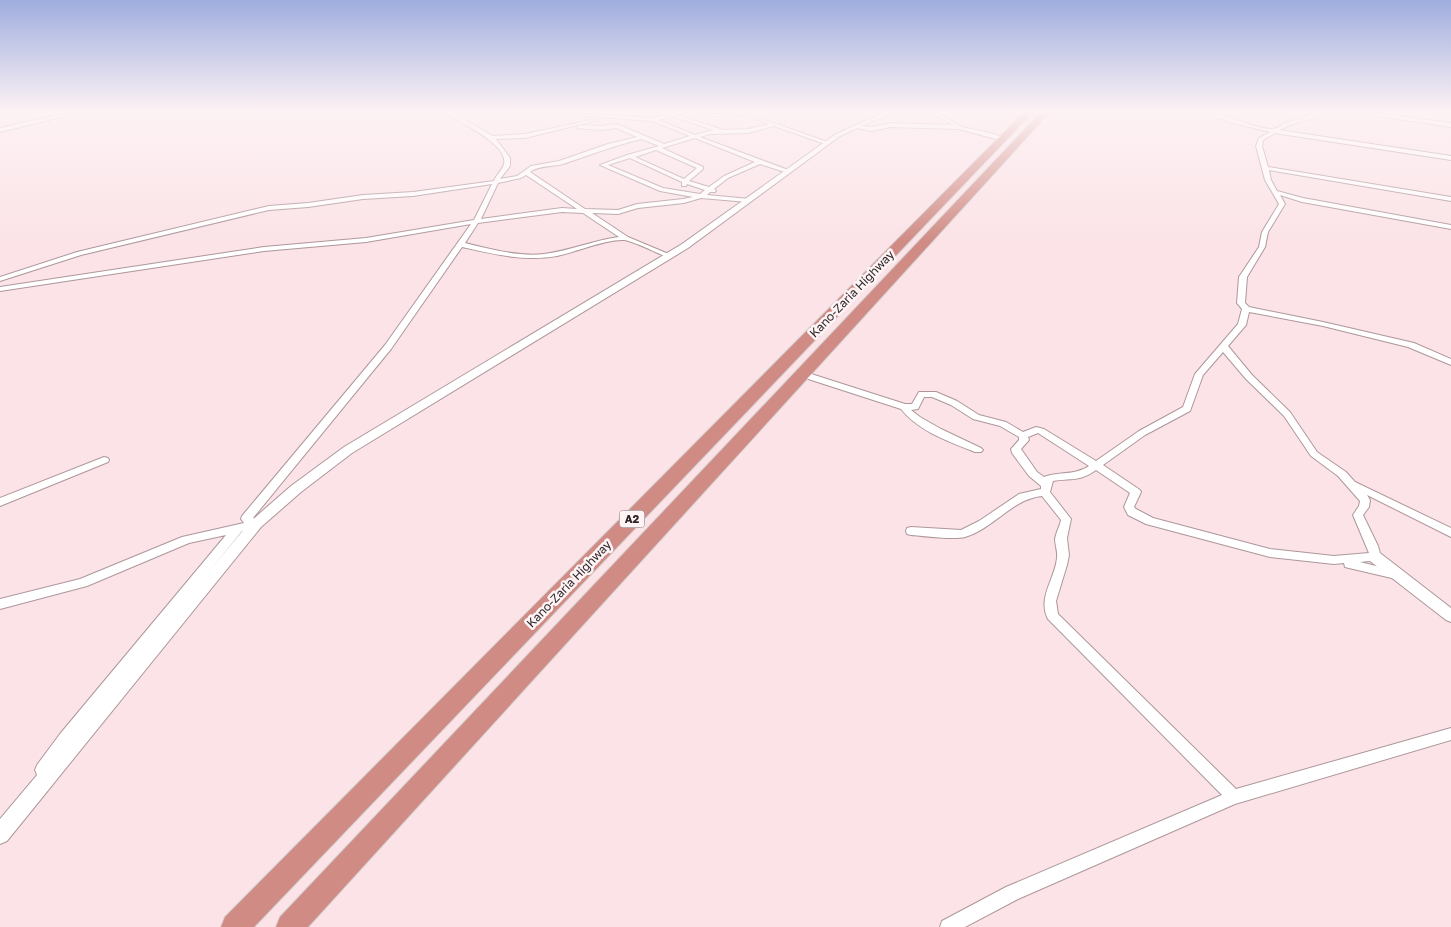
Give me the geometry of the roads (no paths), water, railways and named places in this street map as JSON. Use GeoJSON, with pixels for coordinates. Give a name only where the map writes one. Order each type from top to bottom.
{"type":"FeatureCollection","features":[{"type":"Feature","properties":{"kind":"highway","name":"Kano-Zaria Highway"},"geometry":{"type":"LineString","coordinates":[[235,927],[987,155]]}},
{"type":"Feature","properties":{"kind":"highway","name":"Kano-Zaria Highway"},"geometry":{"type":"LineString","coordinates":[[290,927],[1006,155]]}},
{"type":"Feature","properties":{"kind":"street"},"geometry":{"type":"LineString","coordinates":[[0,833],[388,347],[476,222],[496,182],[507,166],[507,158],[505,155]]}},
{"type":"Feature","properties":{"kind":"street"},"geometry":{"type":"LineString","coordinates":[[0,279],[79,253],[268,208],[317,204],[363,197],[413,194],[496,182],[519,177],[533,167],[560,163],[584,155]]}},
{"type":"Feature","properties":{"kind":"street"},"geometry":{"type":"LineString","coordinates":[[672,155],[701,168],[685,180],[682,193],[684,201]]}},
{"type":"Feature","properties":{"kind":"street"},"geometry":{"type":"LineString","coordinates":[[741,155],[788,171]]}},
{"type":"Feature","properties":{"kind":"street"},"geometry":{"type":"LineString","coordinates":[[0,833],[64,738],[247,524],[348,450],[669,256],[810,155]]}},
{"type":"Feature","properties":{"kind":"street"},"geometry":{"type":"LineString","coordinates":[[1262,155],[1268,180],[1282,204],[1265,232],[1262,247],[1253,258],[1243,277],[1242,303],[1246,308],[1411,345],[1451,362]]}},
{"type":"Feature","properties":{"kind":"street"},"geometry":{"type":"LineString","coordinates":[[1433,155],[1451,158]]}},
{"type":"Feature","properties":{"kind":"street"},"geometry":{"type":"LineString","coordinates":[[730,197],[629,156],[603,165],[662,190],[748,200]]}},
{"type":"Feature","properties":{"kind":"street"},"geometry":{"type":"LineString","coordinates":[[0,289],[264,249],[366,240],[562,210],[618,212],[637,206],[684,201],[701,196],[726,177],[759,162]]}},
{"type":"Feature","properties":{"kind":"street"},"geometry":{"type":"LineString","coordinates":[[1266,168],[1451,199]]}},
{"type":"Feature","properties":{"kind":"street"},"geometry":{"type":"LineString","coordinates":[[526,172],[626,238],[669,256]]}},
{"type":"Feature","properties":{"kind":"street"},"geometry":{"type":"LineString","coordinates":[[1275,192],[1302,200],[1451,228]]}},
{"type":"Feature","properties":{"kind":"street"},"geometry":{"type":"LineString","coordinates":[[460,244],[518,255],[553,255],[610,239],[626,238]]}},
{"type":"Feature","properties":{"kind":"street"},"geometry":{"type":"LineString","coordinates":[[1046,488],[1048,479],[1073,477],[1087,472],[1142,433],[1187,409],[1199,374],[1242,325],[1246,308]]}},
{"type":"Feature","properties":{"kind":"street"},"geometry":{"type":"LineString","coordinates":[[1223,346],[1249,377],[1287,414],[1314,454],[1342,474],[1365,500],[1364,507],[1358,515],[1360,525],[1374,547],[1376,557],[1451,616]]}},
{"type":"Feature","properties":{"kind":"street"},"geometry":{"type":"LineString","coordinates":[[802,374],[904,407],[915,407],[922,394],[933,394],[954,403],[976,417],[1003,424],[1024,436]]}},
{"type":"Feature","properties":{"kind":"street"},"geometry":{"type":"LineString","coordinates":[[904,407],[914,418],[956,441],[978,450]]}},
{"type":"Feature","properties":{"kind":"street"},"geometry":{"type":"LineString","coordinates":[[1234,797],[1052,616],[1050,610],[1052,587],[1064,557],[1061,539],[1066,518],[1046,488],[1017,453],[1016,449],[1024,440],[1024,436],[1036,430],[1041,431],[1136,492],[1129,507],[1132,512],[1141,518],[1222,542],[1270,553],[1334,560],[1360,560],[1376,557]]}},
{"type":"Feature","properties":{"kind":"street"},"geometry":{"type":"LineString","coordinates":[[0,502],[104,460]]}},
{"type":"Feature","properties":{"kind":"street"},"geometry":{"type":"LineString","coordinates":[[1350,482],[1451,534]]}},
{"type":"Feature","properties":{"kind":"street"},"geometry":{"type":"LineString","coordinates":[[911,531],[962,534],[984,524],[1029,494],[1046,488]]}},
{"type":"Feature","properties":{"kind":"street"},"geometry":{"type":"LineString","coordinates":[[0,604],[82,583],[186,540],[247,524]]}},
{"type":"Feature","properties":{"kind":"street"},"geometry":{"type":"LineString","coordinates":[[1334,560],[1397,575]]}},
{"type":"Feature","properties":{"kind":"street"},"geometry":{"type":"LineString","coordinates":[[948,927],[1012,893],[1234,797],[1451,734]]}}]}
